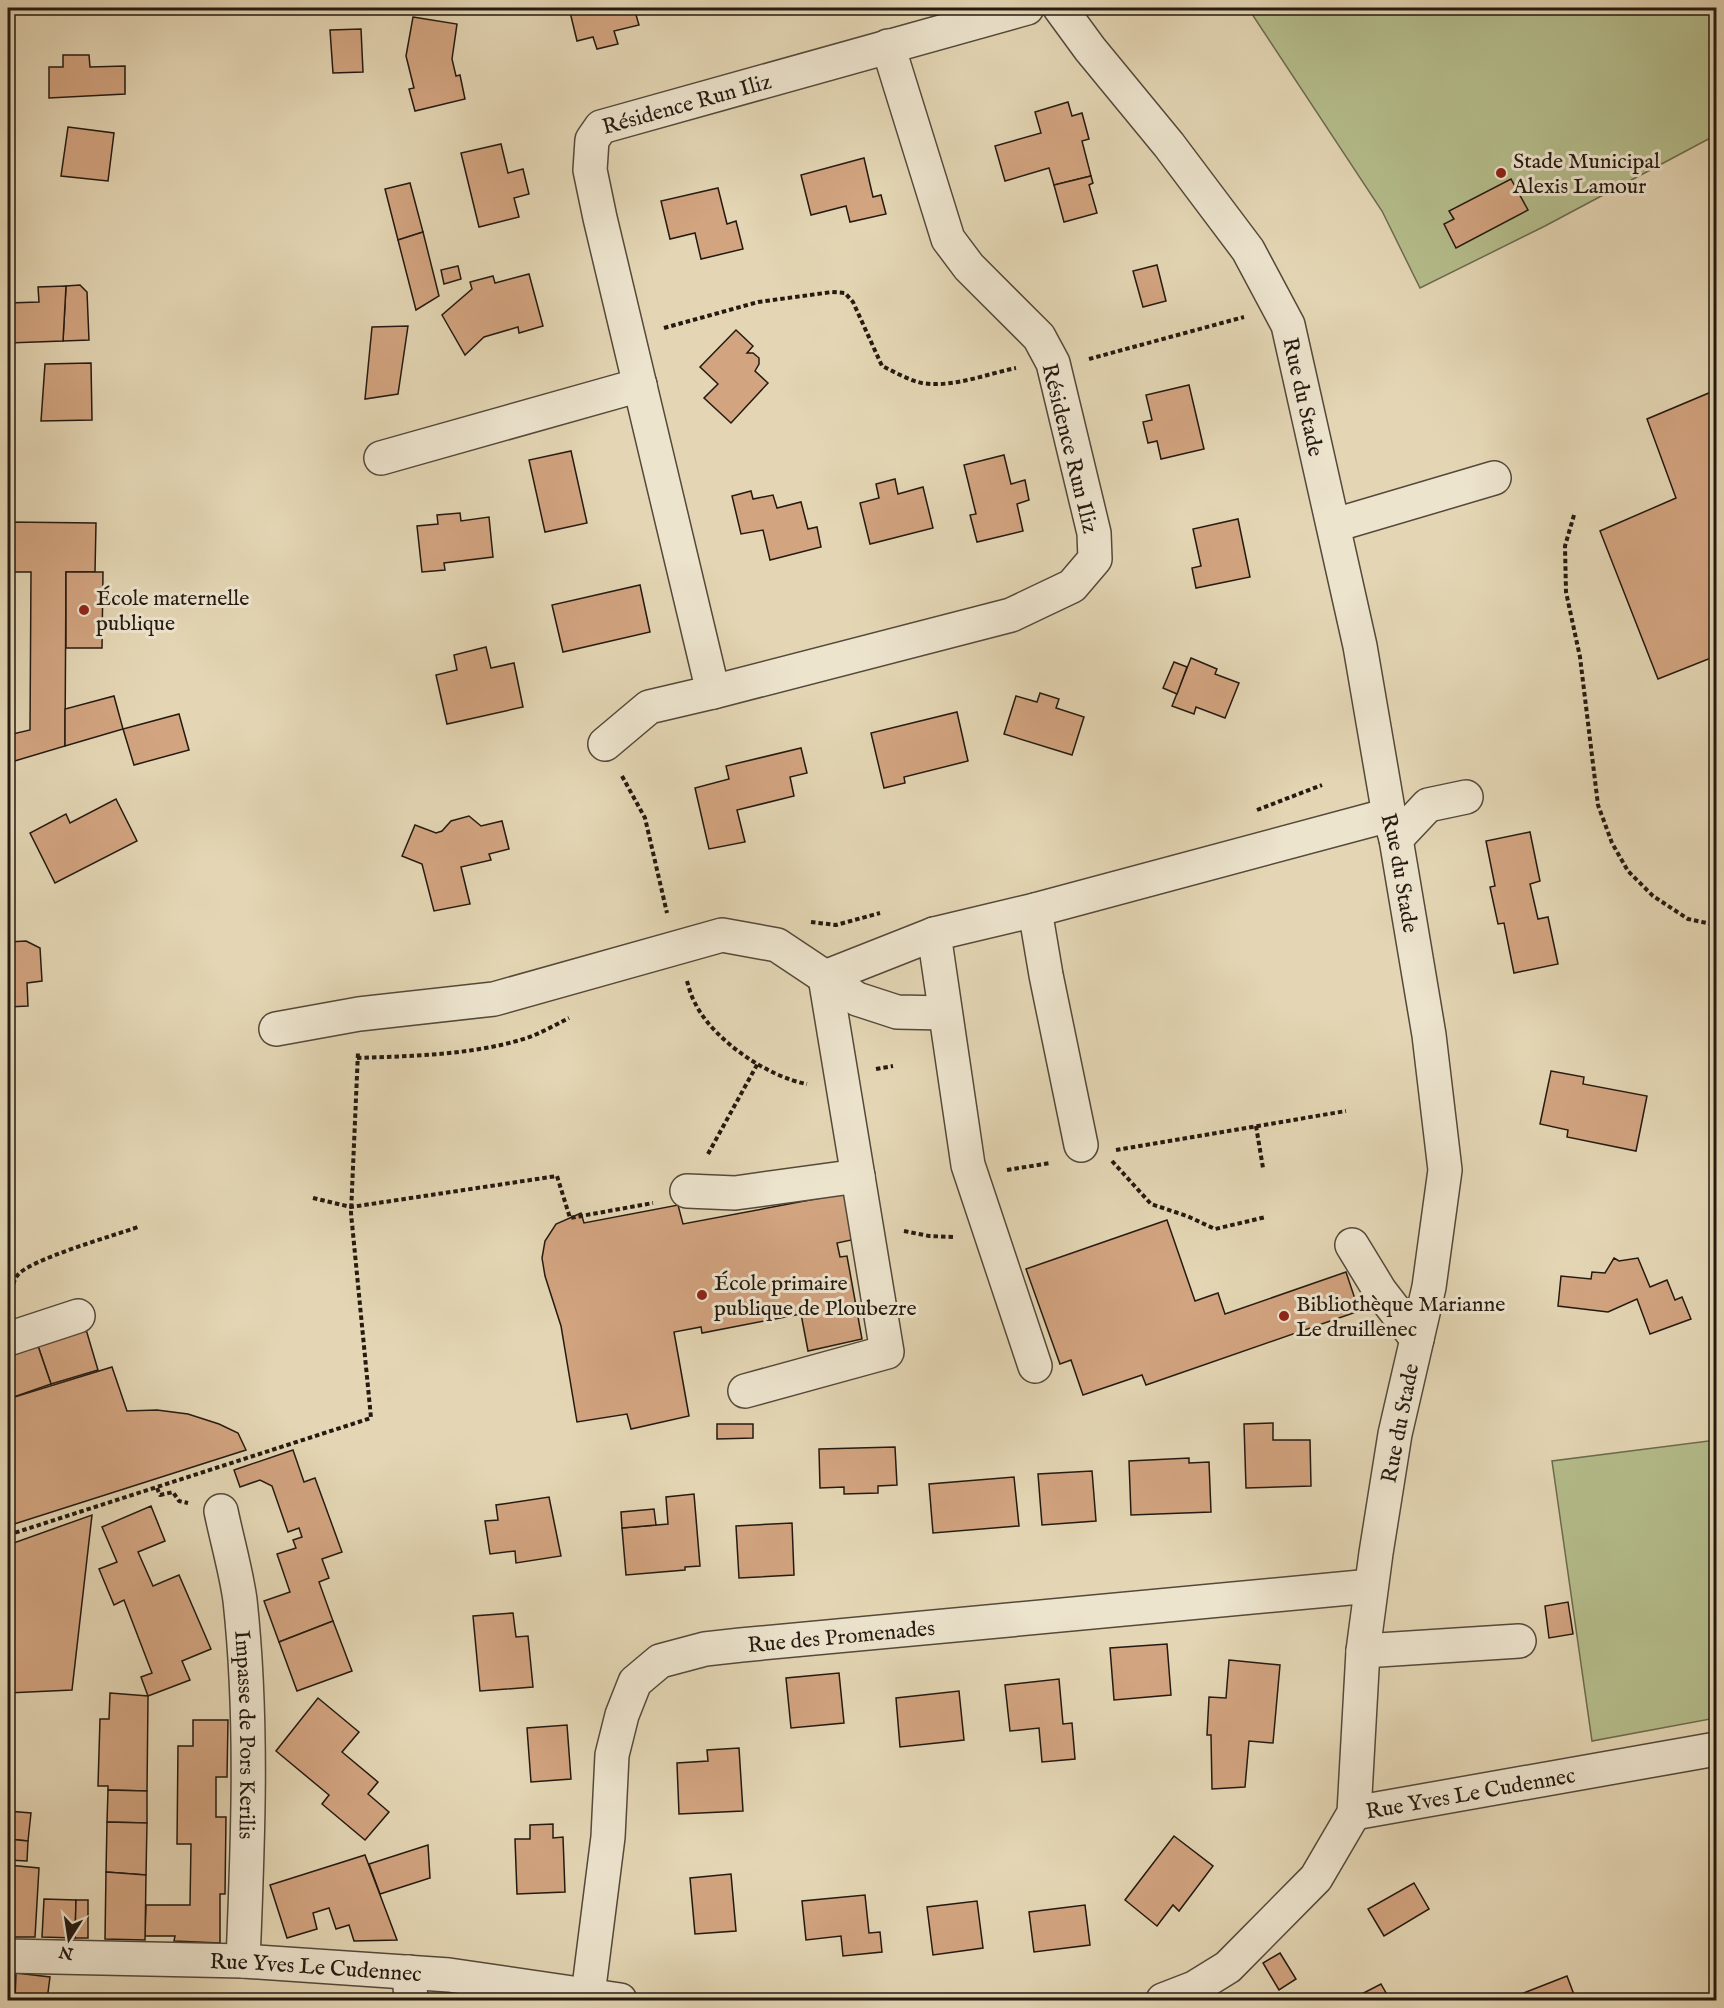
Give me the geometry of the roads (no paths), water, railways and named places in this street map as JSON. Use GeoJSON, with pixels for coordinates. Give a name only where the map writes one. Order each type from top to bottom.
{"type":"FeatureCollection","features":[{"type":"Feature","properties":{"kind":"street","name":"Résidence Run Iliz"},"geometry":{"type":"LineString","coordinates":[[713,692],[600,218],[590,170],[592,140],[601,127],[1027,8]]}},
{"type":"Feature","properties":{"kind":"street","name":"Rue du Stade"},"geometry":{"type":"LineString","coordinates":[[1060,8],[1090,49],[1169,145],[1248,250],[1290,331],[1335,525],[1360,646],[1429,1035],[1445,1170],[1442,1206],[1429,1287],[1395,1434],[1371,1586],[1363,1651],[1354,1813]]}},
{"type":"Feature","properties":{"kind":"street","name":"Résidence Run Iliz"},"geometry":{"type":"LineString","coordinates":[[605,744],[649,707],[1011,615],[1072,586],[1095,559],[1094,533],[1053,363],[1039,337],[969,267],[948,238],[888,46]]}},
{"type":"Feature","properties":{"kind":"street"},"geometry":{"type":"LineString","coordinates":[[381,458],[640,386]]}},
{"type":"Feature","properties":{"kind":"street"},"geometry":{"type":"LineString","coordinates":[[1335,525],[1494,478]]}},
{"type":"Feature","properties":{"kind":"street"},"geometry":{"type":"LineString","coordinates":[[825,977],[934,934],[1393,827],[1428,805],[1466,797]]}},
{"type":"Feature","properties":{"kind":"street"},"geometry":{"type":"LineString","coordinates":[[1035,910],[1071,1153]]}},
{"type":"Feature","properties":{"kind":"street"},"geometry":{"type":"LineString","coordinates":[[276,1029],[359,1014],[494,999],[722,934],[777,945],[857,999],[897,1012],[945,1013]]}},
{"type":"Feature","properties":{"kind":"street"},"geometry":{"type":"LineString","coordinates":[[934,934],[968,1165],[1035,1366]]}},
{"type":"Feature","properties":{"kind":"street"},"geometry":{"type":"LineString","coordinates":[[745,1391],[887,1352],[825,977]]}},
{"type":"Feature","properties":{"kind":"street"},"geometry":{"type":"LineString","coordinates":[[687,1191],[735,1193],[858,1176]]}},
{"type":"Feature","properties":{"kind":"street"},"geometry":{"type":"LineString","coordinates":[[1352,1245],[1380,1292],[1417,1338]]}},
{"type":"Feature","properties":{"kind":"street"},"geometry":{"type":"LineString","coordinates":[[13,1337],[63,1316]]}},
{"type":"Feature","properties":{"kind":"street","name":"Impasse de Pors Kerilis"},"geometry":{"type":"LineString","coordinates":[[221,1511],[239,1598],[247,1692],[249,1819],[243,1961]]}},
{"type":"Feature","properties":{"kind":"street","name":"Rue des Promenades"},"geometry":{"type":"LineString","coordinates":[[588,1995],[608,1836],[612,1755],[622,1715],[635,1682],[660,1661],[705,1649],[732,1646],[1371,1586]]}},
{"type":"Feature","properties":{"kind":"street"},"geometry":{"type":"LineString","coordinates":[[1363,1651],[1519,1641]]}},
{"type":"Feature","properties":{"kind":"street","name":"Rue Yves Le Cudennec"},"geometry":{"type":"LineString","coordinates":[[1163,2001],[1194,1988],[1228,1967],[1316,1878],[1354,1813],[1716,1749]]}},
{"type":"Feature","properties":{"kind":"street","name":"Rue Yves Le Cudennec"},"geometry":{"type":"LineString","coordinates":[[8,1956],[243,1961],[410,1986],[449,1975],[620,2001]]}},
{"type":"Feature","properties":{"kind":"place","name":"Stade Municipal Alexis Lamour"},"geometry":{"type":"Point","coordinates":[1501,173]}},
{"type":"Feature","properties":{"kind":"place","name":"École maternelle publique"},"geometry":{"type":"Point","coordinates":[84,610]}},
{"type":"Feature","properties":{"kind":"place","name":"École primaire publique de Ploubezre"},"geometry":{"type":"Point","coordinates":[702,1295]}},
{"type":"Feature","properties":{"kind":"place","name":"Bibliothèque Marianne Le druillenec"},"geometry":{"type":"Point","coordinates":[1284,1316]}}]}
